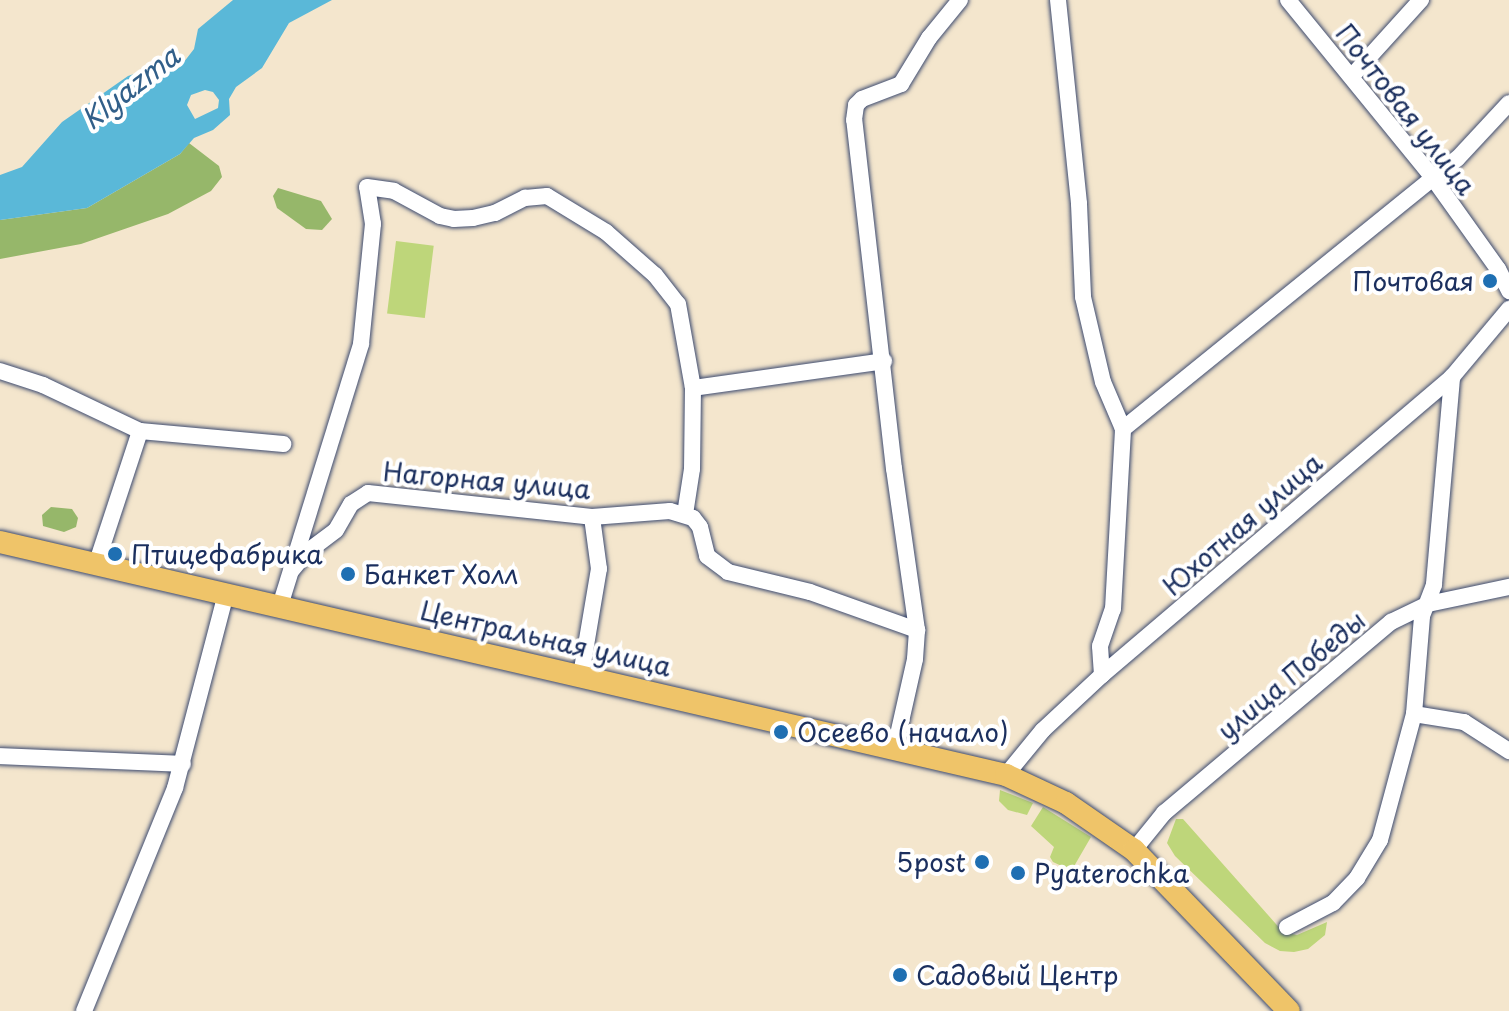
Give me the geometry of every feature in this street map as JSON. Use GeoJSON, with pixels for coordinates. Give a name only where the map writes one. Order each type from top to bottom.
{"type":"FeatureCollection","features":[{"type":"Feature","properties":{"kind":"main road","name":"Центральная улица"},"geometry":{"type":"LineString","coordinates":[[0,542],[996,772],[1066,803],[1134,850],[1289,1011]]}},
{"type":"Feature","properties":{"kind":"street"},"geometry":{"type":"LineString","coordinates":[[895,748],[915,659],[917,630],[894,469],[854,120],[856,105],[901,84],[929,38],[960,0]]}},
{"type":"Feature","properties":{"kind":"street"},"geometry":{"type":"LineString","coordinates":[[1058,0],[1079,204],[1083,297],[1103,382],[1123,429],[1113,609],[1100,646],[1098,661],[1102,675]]}},
{"type":"Feature","properties":{"kind":"street","name":"Почтовая улица"},"geometry":{"type":"LineString","coordinates":[[1288,0],[1433,178],[1498,269],[1509,291]]}},
{"type":"Feature","properties":{"kind":"street"},"geometry":{"type":"LineString","coordinates":[[1352,76],[1421,0]]}},
{"type":"Feature","properties":{"kind":"street"},"geometry":{"type":"LineString","coordinates":[[1123,429],[1457,159],[1509,103]]}},
{"type":"Feature","properties":{"kind":"street"},"geometry":{"type":"LineString","coordinates":[[280,606],[286,576],[361,344],[373,224],[367,187],[394,191],[425,209],[454,219],[495,213],[535,195],[559,202],[606,232],[672,294],[682,320],[693,388],[692,469],[685,514],[700,527],[707,556],[728,572],[850,604],[917,630]]}},
{"type":"Feature","properties":{"kind":"street","name":"Юхотная улица"},"geometry":{"type":"LineString","coordinates":[[996,772],[1102,675],[1452,377],[1509,309]]}},
{"type":"Feature","properties":{"kind":"street"},"geometry":{"type":"LineString","coordinates":[[693,388],[884,361]]}},
{"type":"Feature","properties":{"kind":"street"},"geometry":{"type":"LineString","coordinates":[[0,371],[43,385],[140,431],[283,444]]}},
{"type":"Feature","properties":{"kind":"street"},"geometry":{"type":"LineString","coordinates":[[1287,927],[1333,903],[1371,858],[1380,840],[1414,714],[1421,656],[1421,624],[1434,584],[1452,377]]}},
{"type":"Feature","properties":{"kind":"street"},"geometry":{"type":"LineString","coordinates":[[96,565],[140,431]]}},
{"type":"Feature","properties":{"kind":"street","name":"Нагорная улица"},"geometry":{"type":"LineString","coordinates":[[286,576],[307,552],[336,530],[351,504],[368,493],[592,517],[641,510],[685,514]]}},
{"type":"Feature","properties":{"kind":"street"},"geometry":{"type":"LineString","coordinates":[[581,675],[599,569],[592,517]]}},
{"type":"Feature","properties":{"kind":"street","name":"улица Победы"},"geometry":{"type":"LineString","coordinates":[[1134,850],[1164,813],[1391,622],[1428,604],[1509,587]]}},
{"type":"Feature","properties":{"kind":"street"},"geometry":{"type":"LineString","coordinates":[[84,1011],[183,764],[226,594]]}},
{"type":"Feature","properties":{"kind":"street"},"geometry":{"type":"LineString","coordinates":[[1414,714],[1464,722],[1509,751]]}},
{"type":"Feature","properties":{"kind":"street"},"geometry":{"type":"LineString","coordinates":[[0,756],[183,764]]}},
{"type":"Feature","properties":{"kind":"green space"},"geometry":{"type":"Polygon","coordinates":[[[189,143],[219,166],[222,177],[211,191],[168,214],[81,244],[0,259],[0,220],[87,208],[180,154],[189,143]]]}},
{"type":"Feature","properties":{"kind":"green space"},"geometry":{"type":"Polygon","coordinates":[[[278,188],[321,201],[332,219],[322,230],[306,229],[277,208],[273,196],[278,188]]]}},
{"type":"Feature","properties":{"kind":"green space"},"geometry":{"type":"Polygon","coordinates":[[[396,241],[434,246],[425,318],[387,313],[396,241]]]}},
{"type":"Feature","properties":{"kind":"green space"},"geometry":{"type":"Polygon","coordinates":[[[51,507],[72,509],[78,518],[76,527],[64,532],[43,526],[42,515],[51,507]]]}},
{"type":"Feature","properties":{"kind":"green space"},"geometry":{"type":"Polygon","coordinates":[[[1000,790],[1033,803],[1027,815],[1008,810],[999,801],[1000,790]]]}},
{"type":"Feature","properties":{"kind":"green space"},"geometry":{"type":"Polygon","coordinates":[[[1043,807],[1091,837],[1073,868],[1053,862],[1050,857],[1054,847],[1031,826],[1043,807]]]}},
{"type":"Feature","properties":{"kind":"green space"},"geometry":{"type":"Polygon","coordinates":[[[1176,819],[1183,819],[1283,932],[1297,935],[1327,922],[1325,935],[1308,949],[1294,952],[1280,951],[1265,943],[1175,856],[1167,843],[1176,819]]]}},
{"type":"Feature","properties":{"kind":"water","name":"Klyazma"},"geometry":{"type":"Polygon","coordinates":[[[233,0],[332,0],[289,23],[262,68],[236,87],[229,99],[230,115],[213,130],[194,138],[180,154],[87,208],[0,220],[0,175],[22,167],[62,122],[128,76],[151,68],[165,66],[174,71],[180,67],[194,49],[198,29],[233,0]],[[205,90],[191,95],[187,105],[195,119],[218,108],[219,100],[213,92],[205,90]]]}},
{"type":"Feature","properties":{"kind":"place","name":"Почтовая"},"geometry":{"type":"Point","coordinates":[1490,281]}},
{"type":"Feature","properties":{"kind":"place","name":"Птицефабрика"},"geometry":{"type":"Point","coordinates":[115,554]}},
{"type":"Feature","properties":{"kind":"place","name":"Банкет Холл"},"geometry":{"type":"Point","coordinates":[348,574]}},
{"type":"Feature","properties":{"kind":"place","name":"Осеево (начало)"},"geometry":{"type":"Point","coordinates":[781,732]}},
{"type":"Feature","properties":{"kind":"place","name":"5post"},"geometry":{"type":"Point","coordinates":[982,862]}},
{"type":"Feature","properties":{"kind":"place","name":"Pyaterochka"},"geometry":{"type":"Point","coordinates":[1018,873]}},
{"type":"Feature","properties":{"kind":"place","name":"Садовый Центр"},"geometry":{"type":"Point","coordinates":[900,975]}}]}
